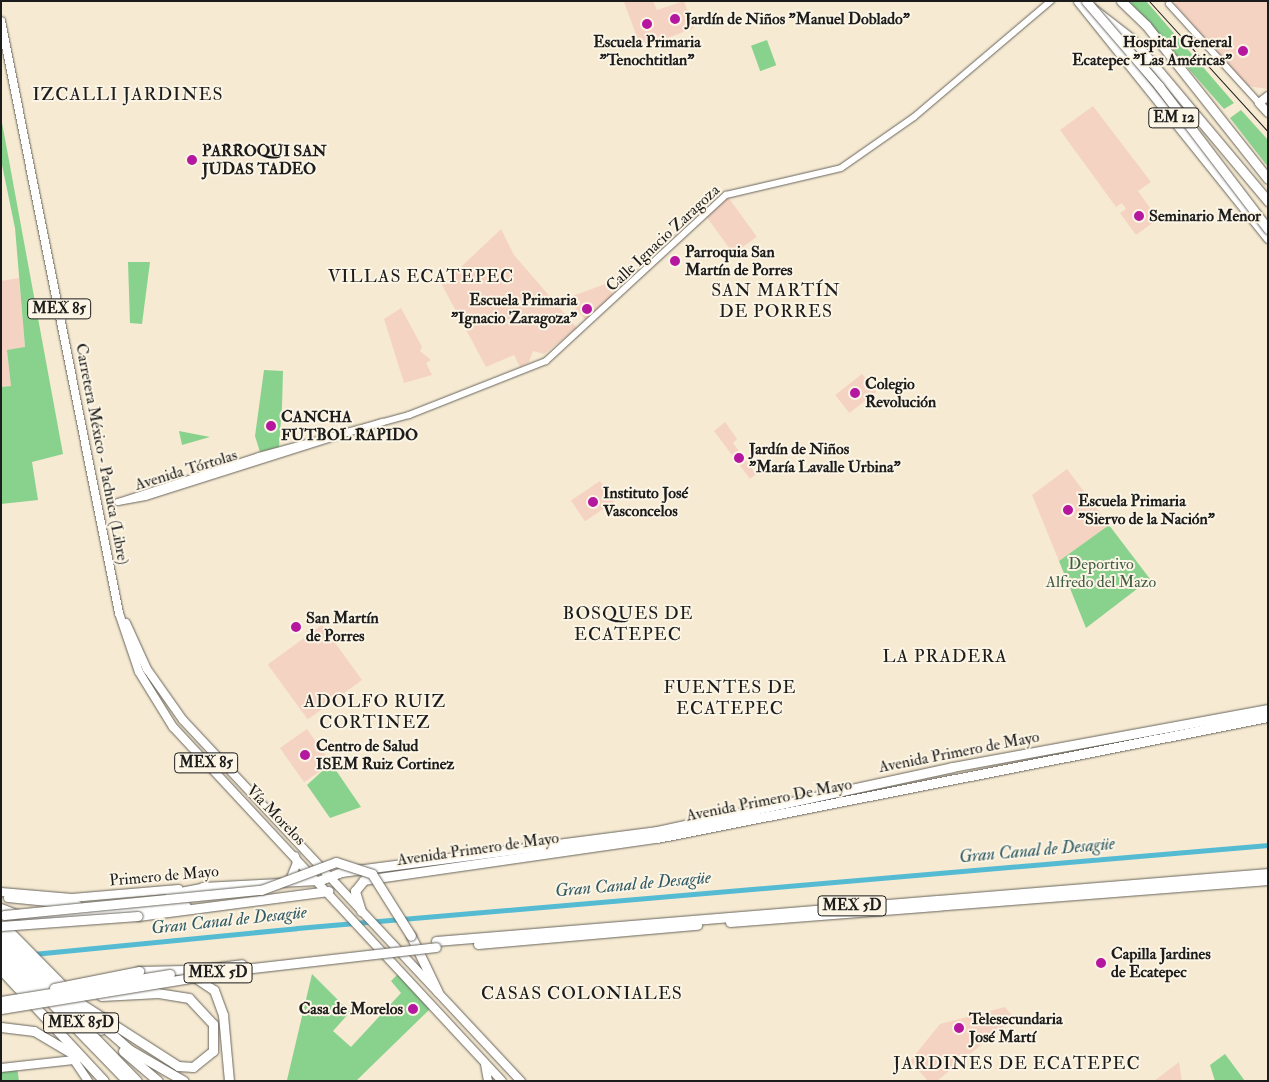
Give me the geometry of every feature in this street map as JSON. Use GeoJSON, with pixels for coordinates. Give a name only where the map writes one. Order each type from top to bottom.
{"type":"FeatureCollection","features":[{"type":"Feature","properties":{"kind":"highway"},"geometry":{"type":"LineString","coordinates":[[1078,1],[1119,25],[1268,201]]}},
{"type":"Feature","properties":{"kind":"highway","name":"EM 12"},"geometry":{"type":"LineString","coordinates":[[1078,1],[1268,238]]}},
{"type":"Feature","properties":{"kind":"highway","name":"EM 12"},"geometry":{"type":"LineString","coordinates":[[1086,1],[1159,86],[1268,228]]}},
{"type":"Feature","properties":{"kind":"highway"},"geometry":{"type":"LineString","coordinates":[[1121,1],[1146,25],[1268,179]]}},
{"type":"Feature","properties":{"kind":"highway","name":"Avenida Primero de Mayo"},"geometry":{"type":"LineString","coordinates":[[352,898],[356,886],[364,880],[632,838],[952,767],[1268,709]]}},
{"type":"Feature","properties":{"kind":"highway","name":"Avenida Primero De Mayo"},"geometry":{"type":"LineString","coordinates":[[632,838],[1268,717]]}},
{"type":"Feature","properties":{"kind":"highway","name":"Avenida Primero de Mayo"},"geometry":{"type":"LineString","coordinates":[[328,876],[632,838]]}},
{"type":"Feature","properties":{"kind":"highway"},"geometry":{"type":"LineString","coordinates":[[2,917],[261,890],[336,862],[372,874],[411,936],[438,992]]}},
{"type":"Feature","properties":{"kind":"highway","name":"MEX 5D"},"geometry":{"type":"LineString","coordinates":[[1,1000],[226,966],[436,944],[1268,873]]}},
{"type":"Feature","properties":{"kind":"highway","name":"Primero de Mayo"},"geometry":{"type":"LineString","coordinates":[[318,881],[328,876]]}},
{"type":"Feature","properties":{"kind":"highway","name":"MEX 5D"},"geometry":{"type":"LineString","coordinates":[[1,1009],[81,999],[244,969],[436,944],[1268,880]]}},
{"type":"Feature","properties":{"kind":"highway"},"geometry":{"type":"LineString","coordinates":[[2,917],[211,887]]}},
{"type":"Feature","properties":{"kind":"highway","name":"Primero de Mayo"},"geometry":{"type":"LineString","coordinates":[[215,905],[328,891]]}},
{"type":"Feature","properties":{"kind":"highway"},"geometry":{"type":"LineString","coordinates":[[352,898],[360,911]]}},
{"type":"Feature","properties":{"kind":"highway"},"geometry":{"type":"LineString","coordinates":[[2,917],[138,916],[215,905]]}},
{"type":"Feature","properties":{"kind":"highway"},"geometry":{"type":"LineString","coordinates":[[2,917],[18,966],[104,1081]]}},
{"type":"Feature","properties":{"kind":"highway"},"geometry":{"type":"LineString","coordinates":[[1,932],[9,940]]}},
{"type":"Feature","properties":{"kind":"highway","name":"MEX 85D"},"geometry":{"type":"LineString","coordinates":[[9,940],[18,966],[127,1081]]}},
{"type":"Feature","properties":{"kind":"highway","name":"MEX 85D"},"geometry":{"type":"LineString","coordinates":[[1,951],[137,1081]]}},
{"type":"Feature","properties":{"kind":"highway"},"geometry":{"type":"LineString","coordinates":[[18,966],[81,999],[122,1034],[186,1067],[208,1058],[215,1042],[213,1024],[199,1005],[173,994],[81,999]]}},
{"type":"Feature","properties":{"kind":"highway"},"geometry":{"type":"LineString","coordinates":[[18,966],[120,1081]]}},
{"type":"Feature","properties":{"kind":"highway"},"geometry":{"type":"LineString","coordinates":[[18,966],[158,1081]]}},
{"type":"Feature","properties":{"kind":"highway"},"geometry":{"type":"LineString","coordinates":[[24,997],[70,982],[139,970],[184,970],[214,990],[223,1015],[229,1081]]}},
{"type":"Feature","properties":{"kind":"highway"},"geometry":{"type":"LineString","coordinates":[[81,999],[119,1042],[184,1081]]}},
{"type":"Feature","properties":{"kind":"highway"},"geometry":{"type":"LineString","coordinates":[[1,1027],[34,1031],[54,1039],[86,1064],[97,1081]]}},
{"type":"Feature","properties":{"kind":"main road","name":"Carretera México - Pachuca (Libre)"},"geometry":{"type":"LineString","coordinates":[[1,21],[118,597]]}},
{"type":"Feature","properties":{"kind":"main road"},"geometry":{"type":"LineString","coordinates":[[1268,96],[1259,103],[1268,113]]}},
{"type":"Feature","properties":{"kind":"main road","name":"Vía Morelos"},"geometry":{"type":"LineString","coordinates":[[118,597],[128,646],[153,698],[173,727],[365,930],[499,1079]]}},
{"type":"Feature","properties":{"kind":"main road","name":"Vía Morelos"},"geometry":{"type":"LineString","coordinates":[[118,597],[128,630],[162,694],[340,889],[352,898]]}},
{"type":"Feature","properties":{"kind":"main road"},"geometry":{"type":"LineString","coordinates":[[284,883],[295,872],[294,854]]}},
{"type":"Feature","properties":{"kind":"main road","name":"Primero de Mayo"},"geometry":{"type":"LineString","coordinates":[[1,892],[72,898],[318,881]]}},
{"type":"Feature","properties":{"kind":"main road"},"geometry":{"type":"LineString","coordinates":[[211,887],[222,894],[215,905]]}},
{"type":"Feature","properties":{"kind":"main road"},"geometry":{"type":"LineString","coordinates":[[1,896],[29,904],[57,903],[145,908]]}},
{"type":"Feature","properties":{"kind":"main road"},"geometry":{"type":"LineString","coordinates":[[57,903],[72,898]]}},
{"type":"Feature","properties":{"kind":"main road","name":"Primero de Mayo"},"geometry":{"type":"LineString","coordinates":[[2,917],[51,917],[145,908],[215,905]]}},
{"type":"Feature","properties":{"kind":"main road"},"geometry":{"type":"LineString","coordinates":[[360,911],[521,1081]]}},
{"type":"Feature","properties":{"kind":"main road"},"geometry":{"type":"LineString","coordinates":[[497,1056],[499,1079]]}},
{"type":"Feature","properties":{"kind":"main road"},"geometry":{"type":"LineString","coordinates":[[1,1068],[74,1060],[88,1081]]}},
{"type":"Feature","properties":{"kind":"main road"},"geometry":{"type":"LineString","coordinates":[[482,1061],[488,1081]]}},
{"type":"Feature","properties":{"kind":"street","name":"Calle Ignacio Zaragoza"},"geometry":{"type":"LineString","coordinates":[[379,424],[455,399],[546,361],[726,195],[841,168],[914,117],[1051,1]]}},
{"type":"Feature","properties":{"kind":"street"},"geometry":{"type":"LineString","coordinates":[[1169,4],[1259,103]]}},
{"type":"Feature","properties":{"kind":"street","name":"Avenida Tórtolas"},"geometry":{"type":"LineString","coordinates":[[379,424],[118,502],[379,424]]}},
{"type":"Feature","properties":{"kind":"shaded area"},"geometry":{"type":"Polygon","coordinates":[[[653,1],[657,10],[684,1],[694,28],[641,48],[624,2],[653,1]]]}},
{"type":"Feature","properties":{"kind":"shaded area","name":"Hospital General Ecatepec \"Las Américas\""},"geometry":{"type":"Polygon","coordinates":[[[1178,1],[1268,1],[1268,89],[1248,86],[1175,4],[1178,1]]]}},
{"type":"Feature","properties":{"kind":"shaded area"},"geometry":{"type":"Polygon","coordinates":[[[1093,106],[1151,182],[1138,191],[1158,219],[1136,235],[1120,213],[1126,209],[1122,203],[1116,207],[1060,130],[1093,106]]]}},
{"type":"Feature","properties":{"kind":"shaded area"},"geometry":{"type":"Polygon","coordinates":[[[728,197],[757,237],[733,254],[705,214],[728,197]]]}},
{"type":"Feature","properties":{"kind":"shaded area"},"geometry":{"type":"Polygon","coordinates":[[[501,229],[514,255],[577,328],[544,354],[533,351],[529,362],[520,367],[514,355],[486,367],[442,285],[501,229]]]}},
{"type":"Feature","properties":{"kind":"shaded area"},"geometry":{"type":"Polygon","coordinates":[[[19,278],[25,348],[11,386],[1,387],[1,281],[19,278]]]}},
{"type":"Feature","properties":{"kind":"shaded area","name":"Escuela Primaria \"Ignacio Zaragoza\""},"geometry":{"type":"Polygon","coordinates":[[[608,283],[613,296],[586,321],[567,298],[608,283]]]}},
{"type":"Feature","properties":{"kind":"shaded area"},"geometry":{"type":"Polygon","coordinates":[[[401,308],[422,347],[420,351],[431,360],[426,363],[432,375],[404,383],[384,319],[401,308]]]}},
{"type":"Feature","properties":{"kind":"shaded area","name":"Colegio Revolución"},"geometry":{"type":"Polygon","coordinates":[[[862,374],[876,392],[849,413],[835,395],[862,374]]]}},
{"type":"Feature","properties":{"kind":"shaded area","name":"Jardín de Niños \"María Lavalle Urbina\""},"geometry":{"type":"Polygon","coordinates":[[[725,422],[737,439],[733,443],[756,474],[750,479],[714,431],[725,422]]]}},
{"type":"Feature","properties":{"kind":"shaded area","name":"Escuela Primaria \"Siervo de la Nación\""},"geometry":{"type":"Polygon","coordinates":[[[1067,469],[1109,525],[1059,561],[1032,495],[1067,469]]]}},
{"type":"Feature","properties":{"kind":"shaded area","name":"Instituto José Vasconcelos"},"geometry":{"type":"Polygon","coordinates":[[[600,481],[614,502],[585,521],[571,501],[600,481]]]}},
{"type":"Feature","properties":{"kind":"shaded area"},"geometry":{"type":"Polygon","coordinates":[[[322,625],[362,680],[308,719],[268,664],[322,625]]]}},
{"type":"Feature","properties":{"kind":"shaded area","name":"Centro de Salud ISEM Ruiz Cortinez"},"geometry":{"type":"Polygon","coordinates":[[[307,729],[331,763],[304,782],[280,748],[307,729]]]}},
{"type":"Feature","properties":{"kind":"shaded area"},"geometry":{"type":"Polygon","coordinates":[[[1005,1007],[1014,1018],[937,1081],[928,1081],[910,1061],[940,1024],[1005,1007]]]}},
{"type":"Feature","properties":{"kind":"shaded area"},"geometry":{"type":"Polygon","coordinates":[[[1179,1062],[1182,1081],[1154,1081],[1179,1062]]]}},
{"type":"Feature","properties":{"kind":"green space"},"geometry":{"type":"Polygon","coordinates":[[[1129,1],[1146,1],[1234,103],[1224,109],[1129,1]]]}},
{"type":"Feature","properties":{"kind":"green space"},"geometry":{"type":"Polygon","coordinates":[[[767,40],[776,65],[760,71],[751,46],[767,40]]]}},
{"type":"Feature","properties":{"kind":"green space"},"geometry":{"type":"Polygon","coordinates":[[[1241,110],[1268,140],[1268,167],[1230,118],[1241,110]]]}},
{"type":"Feature","properties":{"kind":"green space"},"geometry":{"type":"Polygon","coordinates":[[[1,117],[63,454],[32,462],[38,500],[1,504],[1,387],[11,386],[7,350],[25,347],[15,228],[1,160],[1,117]]]}},
{"type":"Feature","properties":{"kind":"green space"},"geometry":{"type":"Polygon","coordinates":[[[128,262],[150,262],[142,324],[130,323],[128,262]]]}},
{"type":"Feature","properties":{"kind":"green space"},"geometry":{"type":"Polygon","coordinates":[[[264,370],[283,371],[282,406],[279,447],[260,452],[255,436],[264,370]]]}},
{"type":"Feature","properties":{"kind":"green space"},"geometry":{"type":"Polygon","coordinates":[[[179,431],[210,437],[182,445],[179,431]]]}},
{"type":"Feature","properties":{"kind":"green space","name":"Deportivo Alfredo del Mazo"},"geometry":{"type":"Polygon","coordinates":[[[1109,525],[1150,579],[1086,628],[1059,561],[1109,525]]]}},
{"type":"Feature","properties":{"kind":"green space"},"geometry":{"type":"Polygon","coordinates":[[[331,763],[361,807],[330,818],[307,785],[331,763]]]}},
{"type":"Feature","properties":{"kind":"green space","name":"Casa de Morelos"},"geometry":{"type":"Polygon","coordinates":[[[400,972],[430,1009],[356,1081],[287,1080],[312,974],[350,1012],[333,1031],[351,1047],[401,993],[391,981],[400,972]]]}},
{"type":"Feature","properties":{"kind":"green space"},"geometry":{"type":"Polygon","coordinates":[[[1225,1054],[1245,1081],[1215,1081],[1210,1065],[1225,1054]]]}},
{"type":"Feature","properties":{"kind":"green space"},"geometry":{"type":"Polygon","coordinates":[[[17,1067],[19,1081],[1,1081],[1,1068],[17,1067]]]}},
{"type":"Feature","properties":{"kind":"waterway","name":"Gran Canal de Desagüe"},"geometry":{"type":"LineString","coordinates":[[33,954],[297,928],[1268,845]]}},
{"type":"Feature","properties":{"kind":"railway"},"geometry":{"type":"LineString","coordinates":[[1149,1],[1268,132]]}},
{"type":"Feature","properties":{"kind":"place","name":"Jardín de Niños \"Manuel Doblado\""},"geometry":{"type":"Point","coordinates":[675,19]}},
{"type":"Feature","properties":{"kind":"place","name":"Escuela Primaria \"Tenochtitlan\""},"geometry":{"type":"Point","coordinates":[647,24]}},
{"type":"Feature","properties":{"kind":"place","name":"Hospital General Ecatepec \"Las Américas\""},"geometry":{"type":"Point","coordinates":[1243,51]}},
{"type":"Feature","properties":{"kind":"place","name":"PARROQUI SAN JUDAS TADEO"},"geometry":{"type":"Point","coordinates":[192,160]}},
{"type":"Feature","properties":{"kind":"place","name":"Seminario Menor"},"geometry":{"type":"Point","coordinates":[1139,216]}},
{"type":"Feature","properties":{"kind":"place","name":"Parroquia San Martín de Porres"},"geometry":{"type":"Point","coordinates":[675,261]}},
{"type":"Feature","properties":{"kind":"place","name":"Escuela Primaria \"Ignacio Zaragoza\""},"geometry":{"type":"Point","coordinates":[587,309]}},
{"type":"Feature","properties":{"kind":"place","name":"Colegio Revolución"},"geometry":{"type":"Point","coordinates":[855,393]}},
{"type":"Feature","properties":{"kind":"place","name":"CANCHA FUTBOL RAPIDO"},"geometry":{"type":"Point","coordinates":[271,426]}},
{"type":"Feature","properties":{"kind":"place","name":"Jardín de Niños \"María Lavalle Urbina\""},"geometry":{"type":"Point","coordinates":[739,458]}},
{"type":"Feature","properties":{"kind":"place","name":"Instituto José Vasconcelos"},"geometry":{"type":"Point","coordinates":[593,502]}},
{"type":"Feature","properties":{"kind":"place","name":"Escuela Primaria \"Siervo de la Nación\""},"geometry":{"type":"Point","coordinates":[1068,510]}},
{"type":"Feature","properties":{"kind":"place","name":"San Martín de Porres"},"geometry":{"type":"Point","coordinates":[296,627]}},
{"type":"Feature","properties":{"kind":"place","name":"Centro de Salud ISEM Ruiz Cortinez"},"geometry":{"type":"Point","coordinates":[305,755]}},
{"type":"Feature","properties":{"kind":"place","name":"Capilla Jardines de Ecatepec"},"geometry":{"type":"Point","coordinates":[1101,963]}},
{"type":"Feature","properties":{"kind":"place","name":"Casa de Morelos"},"geometry":{"type":"Point","coordinates":[413,1009]}},
{"type":"Feature","properties":{"kind":"place","name":"Telesecundaria José Martí"},"geometry":{"type":"Point","coordinates":[959,1028]}},
{"type":"Feature","properties":{"kind":"district","name":"IZCALLI JARDINES"},"geometry":{"type":"Point","coordinates":[128,95]}},
{"type":"Feature","properties":{"kind":"district","name":"VILLAS ECATEPEC"},"geometry":{"type":"Point","coordinates":[421,277]}},
{"type":"Feature","properties":{"kind":"district","name":"SAN MARTÍN DE PORRES"},"geometry":{"type":"Point","coordinates":[776,302]}},
{"type":"Feature","properties":{"kind":"district","name":"BOSQUES DE ECATEPEC"},"geometry":{"type":"Point","coordinates":[628,625]}},
{"type":"Feature","properties":{"kind":"district","name":"LA PRADERA"},"geometry":{"type":"Point","coordinates":[945,657]}},
{"type":"Feature","properties":{"kind":"district","name":"FUENTES DE ECATEPEC"},"geometry":{"type":"Point","coordinates":[730,700]}},
{"type":"Feature","properties":{"kind":"district","name":"ADOLFO RUIZ CORTINEZ"},"geometry":{"type":"Point","coordinates":[375,713]}},
{"type":"Feature","properties":{"kind":"district","name":"CASAS COLONIALES"},"geometry":{"type":"Point","coordinates":[582,994]}},
{"type":"Feature","properties":{"kind":"district","name":"JARDINES DE ECATEPEC"},"geometry":{"type":"Point","coordinates":[1017,1064]}}]}
